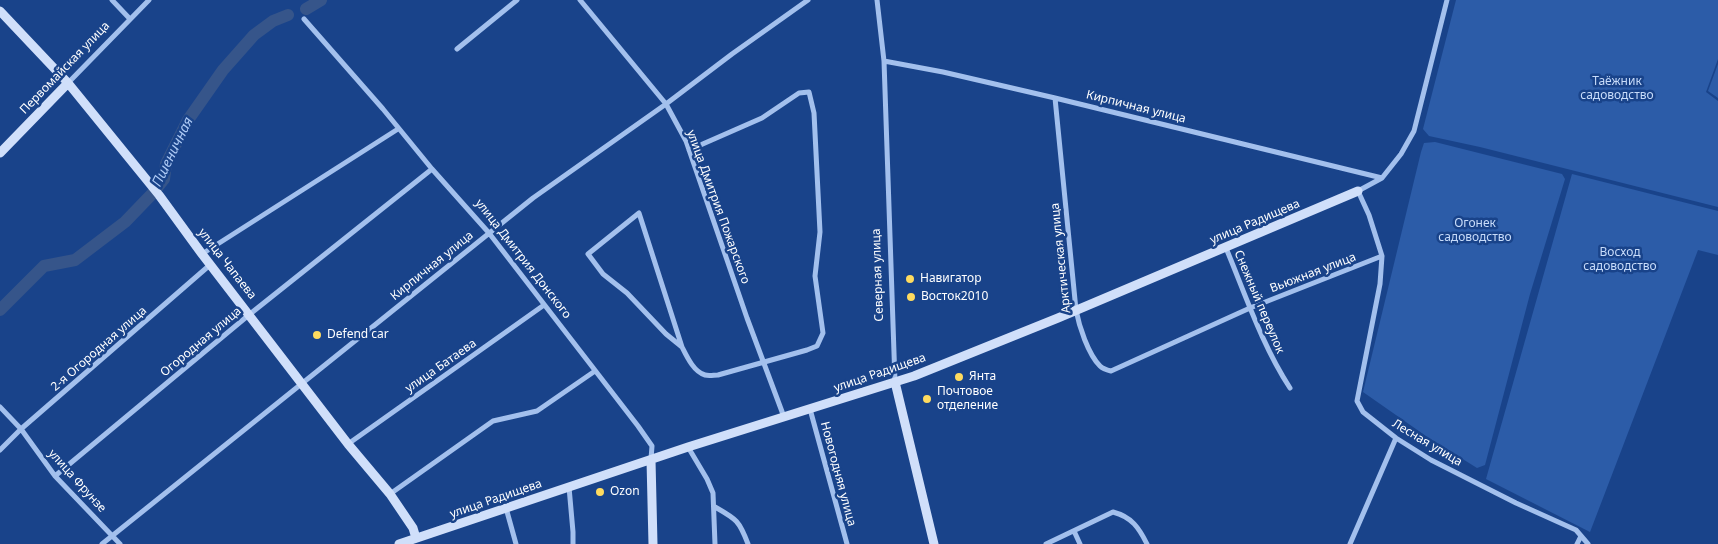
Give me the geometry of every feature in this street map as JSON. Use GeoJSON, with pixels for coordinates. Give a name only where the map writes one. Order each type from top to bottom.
{"type":"FeatureCollection","features":[{"type":"Feature","properties":{"kind":"main road","name":"улица Чапаева"},"geometry":{"type":"LineString","coordinates":[[0,11],[68,83],[159,195],[348,444],[390,494],[413,528],[416,541]]}},
{"type":"Feature","properties":{"kind":"main road","name":"Первомайская улица"},"geometry":{"type":"LineString","coordinates":[[0,153],[68,83]]}},
{"type":"Feature","properties":{"kind":"main road","name":"улица Радищева"},"geometry":{"type":"LineString","coordinates":[[399,544],[416,541],[506,508],[688,447],[895,382],[1076,310],[1358,191]]}},
{"type":"Feature","properties":{"kind":"main road","name":"Северная улица"},"geometry":{"type":"LineString","coordinates":[[895,382],[934,544]]}},
{"type":"Feature","properties":{"kind":"main road","name":"улица Дмитрия Донского"},"geometry":{"type":"LineString","coordinates":[[651,460],[654,544]]}},
{"type":"Feature","properties":{"kind":"street"},"geometry":{"type":"LineString","coordinates":[[112,0],[130,19]]}},
{"type":"Feature","properties":{"kind":"street","name":"Первомайская улица"},"geometry":{"type":"LineString","coordinates":[[68,83],[149,0]]}},
{"type":"Feature","properties":{"kind":"street"},"geometry":{"type":"LineString","coordinates":[[457,49],[517,0]]}},
{"type":"Feature","properties":{"kind":"street","name":"улица Дмитрия Пожарского"},"geometry":{"type":"LineString","coordinates":[[580,0],[666,104],[686,141],[784,417]]}},
{"type":"Feature","properties":{"kind":"street","name":"Кирпичная улица"},"geometry":{"type":"LineString","coordinates":[[102,544],[533,198],[808,0]]}},
{"type":"Feature","properties":{"kind":"street","name":"Северная улица"},"geometry":{"type":"LineString","coordinates":[[877,0],[884,61],[895,382]]}},
{"type":"Feature","properties":{"kind":"street"},"geometry":{"type":"LineString","coordinates":[[1358,191],[1382,178],[1401,154],[1414,131],[1447,0]]}},
{"type":"Feature","properties":{"kind":"street","name":"улица Дмитрия Донского"},"geometry":{"type":"LineString","coordinates":[[304,18],[489,233],[638,426],[652,446],[651,460]]}},
{"type":"Feature","properties":{"kind":"street","name":"Кирпичная улица"},"geometry":{"type":"LineString","coordinates":[[884,61],[943,72],[1055,98],[1382,178]]}},
{"type":"Feature","properties":{"kind":"street"},"geometry":{"type":"LineString","coordinates":[[682,347],[666,334],[627,293],[604,274],[588,254],[639,213],[682,347],[688,359],[705,375],[718,375],[808,350],[817,346],[823,334],[815,276],[820,232],[814,113],[809,92],[798,93],[762,118],[689,150]]}},
{"type":"Feature","properties":{"kind":"street","name":"Арктическая улица"},"geometry":{"type":"LineString","coordinates":[[1055,98],[1079,328],[1100,366],[1111,371],[1250,308]]}},
{"type":"Feature","properties":{"kind":"street"},"geometry":{"type":"LineString","coordinates":[[202,254],[398,129]]}},
{"type":"Feature","properties":{"kind":"street","name":"Огородная улица"},"geometry":{"type":"LineString","coordinates":[[56,476],[250,314],[432,169]]}},
{"type":"Feature","properties":{"kind":"street","name":"Лесная улица"},"geometry":{"type":"LineString","coordinates":[[1358,191],[1372,224],[1382,256],[1380,284],[1357,401],[1363,412],[1396,438],[1431,460],[1516,503],[1576,530],[1588,544]]}},
{"type":"Feature","properties":{"kind":"street","name":"Снежный переулок"},"geometry":{"type":"LineString","coordinates":[[1226,248],[1272,358],[1290,388]]}},
{"type":"Feature","properties":{"kind":"street","name":"Вьюжная улица"},"geometry":{"type":"LineString","coordinates":[[1250,308],[1382,256]]}},
{"type":"Feature","properties":{"kind":"street","name":"2-я Огородная улица"},"geometry":{"type":"LineString","coordinates":[[0,450],[211,264]]}},
{"type":"Feature","properties":{"kind":"street","name":"улица Батаева"},"geometry":{"type":"LineString","coordinates":[[348,444],[544,306]]}},
{"type":"Feature","properties":{"kind":"street"},"geometry":{"type":"LineString","coordinates":[[390,494],[493,421],[537,411],[595,371]]}},
{"type":"Feature","properties":{"kind":"street","name":"улица Фрунзе"},"geometry":{"type":"LineString","coordinates":[[0,407],[21,430],[56,476],[120,544]]}},
{"type":"Feature","properties":{"kind":"street","name":"Новогодняя улица"},"geometry":{"type":"LineString","coordinates":[[810,409],[847,544]]}},
{"type":"Feature","properties":{"kind":"street"},"geometry":{"type":"LineString","coordinates":[[1350,544],[1396,438]]}},
{"type":"Feature","properties":{"kind":"street"},"geometry":{"type":"LineString","coordinates":[[688,447],[713,493],[715,544]]}},
{"type":"Feature","properties":{"kind":"street"},"geometry":{"type":"LineString","coordinates":[[569,487],[573,544]]}},
{"type":"Feature","properties":{"kind":"street"},"geometry":{"type":"LineString","coordinates":[[715,506],[735,518],[748,544]]}},
{"type":"Feature","properties":{"kind":"street"},"geometry":{"type":"LineString","coordinates":[[506,508],[516,544]]}},
{"type":"Feature","properties":{"kind":"street"},"geometry":{"type":"LineString","coordinates":[[1046,544],[1113,512],[1124,515],[1134,522],[1147,544]]}},
{"type":"Feature","properties":{"kind":"street"},"geometry":{"type":"LineString","coordinates":[[1074,531],[1080,544]]}},
{"type":"Feature","properties":{"kind":"street"},"geometry":{"type":"LineString","coordinates":[[1577,544],[1581,536]]}},
{"type":"Feature","properties":{"kind":"green space","name":"Таёжник садоводство"},"geometry":{"type":"Polygon","coordinates":[[[1456,0],[1718,0],[1718,59],[1706,92],[1718,101],[1718,207],[1429,136],[1423,129],[1456,0]]]}},
{"type":"Feature","properties":{"kind":"green space"},"geometry":{"type":"Polygon","coordinates":[[[1718,64],[1718,98],[1708,91],[1718,64]]]}},
{"type":"Feature","properties":{"kind":"green space","name":"Огонек садоводство"},"geometry":{"type":"Polygon","coordinates":[[[1435,142],[1562,174],[1565,179],[1530,294],[1485,465],[1477,468],[1426,436],[1363,392],[1421,152],[1424,143],[1435,142]]]}},
{"type":"Feature","properties":{"kind":"green space","name":"Восход садоводство"},"geometry":{"type":"Polygon","coordinates":[[[1572,174],[1718,211],[1718,255],[1698,250],[1590,532],[1486,479],[1572,174]]]}},
{"type":"Feature","properties":{"kind":"waterway","name":"Пшеничная"},"geometry":{"type":"LineString","coordinates":[[306,9],[321,0]]}},
{"type":"Feature","properties":{"kind":"waterway","name":"Пшеничная"},"geometry":{"type":"LineString","coordinates":[[0,310],[44,266],[75,260],[125,222],[164,179],[166,164],[188,120],[223,70],[254,35],[273,21],[288,15]]}},
{"type":"Feature","properties":{"kind":"place","name":"Навигатор"},"geometry":{"type":"Point","coordinates":[910,279]}},
{"type":"Feature","properties":{"kind":"place","name":"Восток2010"},"geometry":{"type":"Point","coordinates":[911,297]}},
{"type":"Feature","properties":{"kind":"place","name":"Defend car"},"geometry":{"type":"Point","coordinates":[317,335]}},
{"type":"Feature","properties":{"kind":"place","name":"Янта"},"geometry":{"type":"Point","coordinates":[959,377]}},
{"type":"Feature","properties":{"kind":"place","name":"Почтовое отделение"},"geometry":{"type":"Point","coordinates":[927,399]}},
{"type":"Feature","properties":{"kind":"place","name":"Ozon"},"geometry":{"type":"Point","coordinates":[600,492]}}]}
